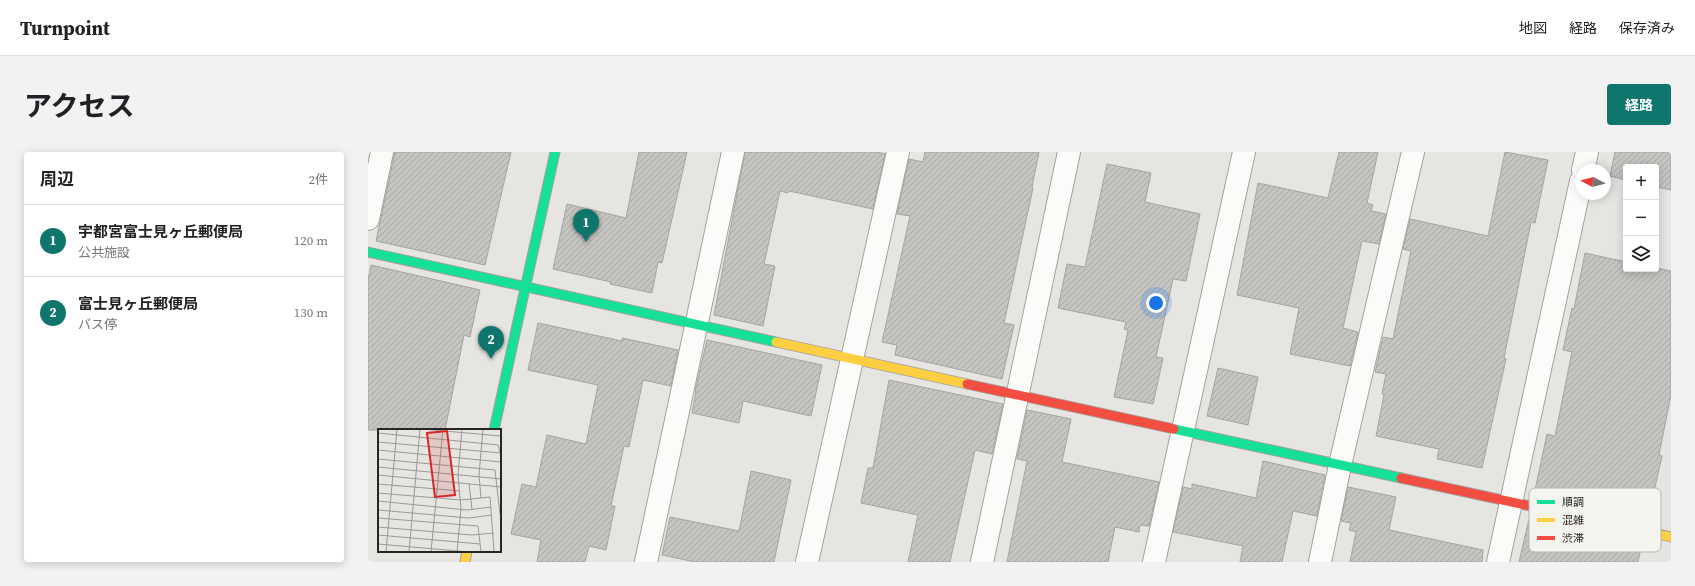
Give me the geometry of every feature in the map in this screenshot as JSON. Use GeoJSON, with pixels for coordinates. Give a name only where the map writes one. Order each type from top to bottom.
{"type":"FeatureCollection","features":[{"type":"Feature","properties":{"kind":"street"},"geometry":{"type":"LineString","coordinates":[[368,219],[382,152]]}},
{"type":"Feature","properties":{"kind":"street"},"geometry":{"type":"LineString","coordinates":[[494,429],[554,152]]}},
{"type":"Feature","properties":{"kind":"street"},"geometry":{"type":"LineString","coordinates":[[646,562],[733,152]]}},
{"type":"Feature","properties":{"kind":"street"},"geometry":{"type":"LineString","coordinates":[[807,562],[898,152]]}},
{"type":"Feature","properties":{"kind":"street"},"geometry":{"type":"LineString","coordinates":[[982,562],[1069,152]]}},
{"type":"Feature","properties":{"kind":"street"},"geometry":{"type":"LineString","coordinates":[[1154,562],[1244,152]]}},
{"type":"Feature","properties":{"kind":"street"},"geometry":{"type":"LineString","coordinates":[[1320,562],[1340,465],[1413,152]]}},
{"type":"Feature","properties":{"kind":"street"},"geometry":{"type":"LineString","coordinates":[[1584,164],[1587,152]]}},
{"type":"Feature","properties":{"kind":"street"},"geometry":{"type":"LineString","coordinates":[[1498,562],[1577,200]]}},
{"type":"Feature","properties":{"kind":"street"},"geometry":{"type":"LineString","coordinates":[[368,252],[852,360],[1529,507]]}},
{"type":"Feature","properties":{"kind":"street"},"geometry":{"type":"LineString","coordinates":[[1661,535],[1671,537]]}},
{"type":"Feature","properties":{"kind":"street"},"geometry":{"type":"LineString","coordinates":[[465,562],[467,552]]}},
{"type":"Feature","properties":{"kind":"building"},"geometry":{"type":"Polygon","coordinates":[[[395,152],[511,152],[485,265],[376,241],[395,152]]]}},
{"type":"Feature","properties":{"kind":"building"},"geometry":{"type":"Polygon","coordinates":[[[639,152],[687,152],[662,263],[658,262],[652,293],[553,269],[567,204],[626,218],[639,152]]]}},
{"type":"Feature","properties":{"kind":"building"},"geometry":{"type":"Polygon","coordinates":[[[745,152],[877,152],[885,154],[873,209],[789,191],[788,193],[780,191],[764,264],[775,266],[763,326],[714,315],[745,152]]]}},
{"type":"Feature","properties":{"kind":"building"},"geometry":{"type":"Polygon","coordinates":[[[925,152],[1039,152],[1033,188],[1004,323],[1014,325],[1002,379],[895,355],[897,345],[882,342],[910,216],[897,214],[909,159],[923,162],[925,152]]]}},
{"type":"Feature","properties":{"kind":"building"},"geometry":{"type":"Polygon","coordinates":[[[1339,152],[1378,152],[1367,203],[1373,205],[1371,211],[1386,214],[1379,244],[1362,241],[1343,328],[1358,332],[1350,366],[1290,354],[1299,308],[1237,295],[1258,183],[1328,198],[1339,152]]]}},
{"type":"Feature","properties":{"kind":"building"},"geometry":{"type":"Polygon","coordinates":[[[1505,152],[1548,160],[1535,223],[1531,222],[1504,358],[1506,359],[1482,468],[1437,459],[1439,449],[1376,436],[1384,395],[1382,394],[1386,374],[1375,372],[1383,337],[1393,339],[1411,251],[1403,249],[1410,219],[1488,236],[1505,152]]]}},
{"type":"Feature","properties":{"kind":"building"},"geometry":{"type":"Polygon","coordinates":[[[1615,152],[1671,152],[1671,190],[1659,188],[1659,164],[1623,164],[1623,179],[1611,176],[1615,152]]]}},
{"type":"Feature","properties":{"kind":"building"},"geometry":{"type":"Polygon","coordinates":[[[1107,164],[1151,173],[1145,202],[1200,214],[1186,281],[1173,279],[1156,357],[1163,358],[1153,404],[1114,397],[1128,330],[1124,329],[1126,322],[1058,308],[1067,264],[1085,267],[1107,164]]]}},
{"type":"Feature","properties":{"kind":"building"},"geometry":{"type":"Polygon","coordinates":[[[1585,253],[1623,261],[1623,272],[1659,272],[1659,269],[1671,271],[1671,395],[1659,455],[1662,456],[1655,488],[1535,488],[1547,434],[1555,436],[1572,352],[1563,350],[1572,308],[1574,309],[1585,253]]]}},
{"type":"Feature","properties":{"kind":"building"},"geometry":{"type":"Polygon","coordinates":[[[371,265],[480,290],[470,337],[464,335],[445,429],[368,430],[368,280],[371,265]]]}},
{"type":"Feature","properties":{"kind":"building"},"geometry":{"type":"Polygon","coordinates":[[[538,323],[622,341],[622,338],[678,350],[671,386],[643,380],[629,447],[624,446],[611,506],[615,506],[606,550],[589,546],[585,562],[537,562],[541,540],[511,534],[522,484],[536,487],[547,435],[586,444],[598,385],[528,370],[538,323]]]}},
{"type":"Feature","properties":{"kind":"building"},"geometry":{"type":"Polygon","coordinates":[[[707,340],[822,365],[811,416],[743,401],[739,423],[692,413],[695,391],[707,340]]]}},
{"type":"Feature","properties":{"kind":"building"},"geometry":{"type":"Polygon","coordinates":[[[1218,368],[1258,377],[1248,425],[1207,416],[1218,368]]]}},
{"type":"Feature","properties":{"kind":"building"},"geometry":{"type":"Polygon","coordinates":[[[889,380],[1003,404],[992,454],[975,450],[950,562],[908,562],[918,515],[861,503],[868,468],[873,468],[889,380]]]}},
{"type":"Feature","properties":{"kind":"building"},"geometry":{"type":"Polygon","coordinates":[[[1027,410],[1071,419],[1062,462],[1159,482],[1149,526],[1140,525],[1139,532],[1115,527],[1108,562],[1007,562],[1027,461],[1017,459],[1027,410]]]}},
{"type":"Feature","properties":{"kind":"building"},"geometry":{"type":"Polygon","coordinates":[[[1263,461],[1325,475],[1317,516],[1293,511],[1282,562],[1240,562],[1243,546],[1173,532],[1183,487],[1192,489],[1192,484],[1256,498],[1263,461]]]}},
{"type":"Feature","properties":{"kind":"building"},"geometry":{"type":"Polygon","coordinates":[[[751,471],[791,480],[774,562],[695,562],[662,555],[670,517],[739,531],[751,471]]]}},
{"type":"Feature","properties":{"kind":"building"},"geometry":{"type":"Polygon","coordinates":[[[1348,487],[1396,497],[1389,530],[1483,550],[1482,562],[1350,562],[1356,532],[1349,530],[1351,523],[1341,521],[1348,487]]]}},
{"type":"Feature","properties":{"kind":"building"},"geometry":{"type":"Polygon","coordinates":[[[1529,519],[1529,552],[1640,552],[1638,562],[1519,562],[1529,519]]]}},
{"type":"Feature","properties":{"kind":"traffic: fast"},"geometry":{"type":"LineString","coordinates":[[494,429],[555,152]]}},
{"type":"Feature","properties":{"kind":"traffic: fast"},"geometry":{"type":"LineString","coordinates":[[368,252],[776,342]]}},
{"type":"Feature","properties":{"kind":"traffic: fast"},"geometry":{"type":"LineString","coordinates":[[1174,429],[1401,478]]}},
{"type":"Feature","properties":{"kind":"traffic: slow"},"geometry":{"type":"LineString","coordinates":[[776,342],[967,384]]}},
{"type":"Feature","properties":{"kind":"traffic: slow"},"geometry":{"type":"LineString","coordinates":[[1661,535],[1671,537]]}},
{"type":"Feature","properties":{"kind":"traffic: slow"},"geometry":{"type":"LineString","coordinates":[[465,562],[467,552]]}},
{"type":"Feature","properties":{"kind":"traffic: jam"},"geometry":{"type":"LineString","coordinates":[[967,384],[1174,429]]}},
{"type":"Feature","properties":{"kind":"traffic: jam"},"geometry":{"type":"LineString","coordinates":[[1401,478],[1529,506]]}},
{"type":"Feature","properties":{"kind":"place","name":"宇都宮富士見ヶ丘郵便局"},"geometry":{"type":"Point","coordinates":[586,242]}},
{"type":"Feature","properties":{"kind":"place","name":"富士見ヶ丘郵便局"},"geometry":{"type":"Point","coordinates":[491,359]}}]}
